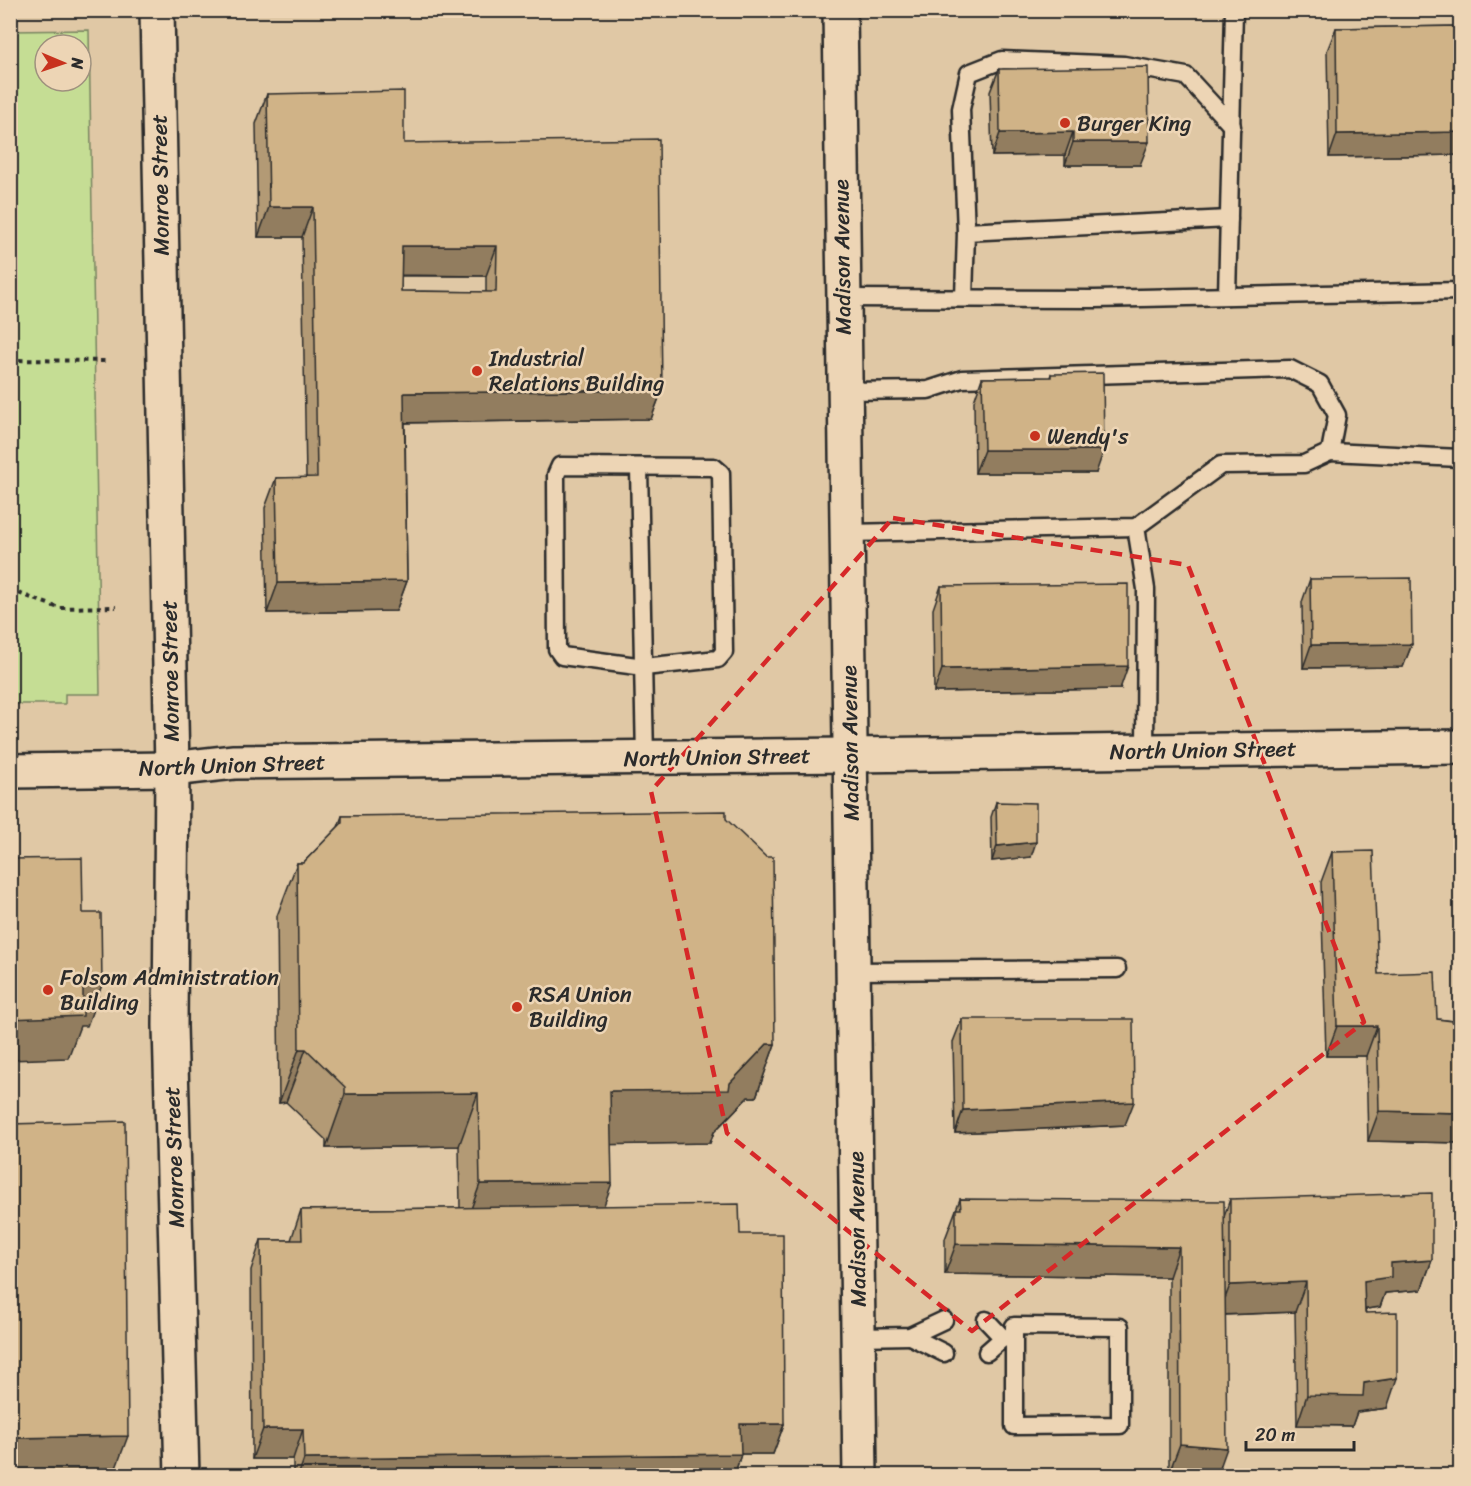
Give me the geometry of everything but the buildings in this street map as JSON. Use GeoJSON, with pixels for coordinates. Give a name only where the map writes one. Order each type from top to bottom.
{"type":"FeatureCollection","features":[{"type":"Feature","properties":{"kind":"main road","name":"Monroe Street"},"geometry":{"type":"LineString","coordinates":[[157,10],[172,769],[170,1026],[182,1476]]}},
{"type":"Feature","properties":{"kind":"main road","name":"Madison Avenue"},"geometry":{"type":"LineString","coordinates":[[840,10],[860,1476]]}},
{"type":"Feature","properties":{"kind":"main road","name":"North Union Street"},"geometry":{"type":"LineString","coordinates":[[10,771],[172,769],[234,762],[1461,747]]}},
{"type":"Feature","properties":{"kind":"lane"},"geometry":{"type":"LineString","coordinates":[[1227,297],[1234,10]]}},
{"type":"Feature","properties":{"kind":"lane"},"geometry":{"type":"LineString","coordinates":[[964,298],[966,232],[961,109],[969,73],[1002,60],[1124,65],[1186,76],[1232,126]]}},
{"type":"Feature","properties":{"kind":"lane"},"geometry":{"type":"LineString","coordinates":[[966,232],[1230,219]]}},
{"type":"Feature","properties":{"kind":"lane"},"geometry":{"type":"LineString","coordinates":[[843,298],[1227,297],[1461,291]]}},
{"type":"Feature","properties":{"kind":"lane"},"geometry":{"type":"LineString","coordinates":[[845,391],[928,390],[962,379],[1290,369],[1320,384],[1337,415],[1330,452]]}},
{"type":"Feature","properties":{"kind":"lane"},"geometry":{"type":"LineString","coordinates":[[848,533],[1136,527],[1221,465],[1304,464],[1330,452],[1461,458]]}},
{"type":"Feature","properties":{"kind":"lane"},"geometry":{"type":"LineString","coordinates":[[560,466],[639,468],[714,467],[721,473],[724,652],[718,659],[644,667],[562,656],[557,650],[556,475],[560,466]]}},
{"type":"Feature","properties":{"kind":"lane"},"geometry":{"type":"LineString","coordinates":[[639,468],[645,758]]}},
{"type":"Feature","properties":{"kind":"lane"},"geometry":{"type":"LineString","coordinates":[[1136,527],[1146,589],[1146,751]]}},
{"type":"Feature","properties":{"kind":"lane"},"geometry":{"type":"LineString","coordinates":[[853,971],[1117,969]]}},
{"type":"Feature","properties":{"kind":"lane"},"geometry":{"type":"LineString","coordinates":[[859,1337],[910,1336],[944,1320]]}},
{"type":"Feature","properties":{"kind":"lane"},"geometry":{"type":"LineString","coordinates":[[986,1320],[1009,1338],[1014,1426],[1120,1425],[1120,1327],[1014,1326],[1009,1338],[987,1352]]}},
{"type":"Feature","properties":{"kind":"lane"},"geometry":{"type":"LineString","coordinates":[[910,1336],[944,1353]]}},
{"type":"Feature","properties":{"kind":"path"},"geometry":{"type":"LineString","coordinates":[[10,360],[108,361]]}},
{"type":"Feature","properties":{"kind":"path"},"geometry":{"type":"LineString","coordinates":[[10,590],[59,608],[116,607]]}},
{"type":"Feature","properties":{"kind":"highlighted area"},"geometry":{"type":"Polygon","coordinates":[[[893,518],[1188,565],[1364,1022],[972,1331],[727,1133],[651,791],[893,518]]]}},
{"type":"Feature","properties":{"kind":"shaded area"},"geometry":{"type":"Polygon","coordinates":[[[11,11],[1460,11],[1460,1475],[11,1475],[11,11]]]}},
{"type":"Feature","properties":{"kind":"green space"},"geometry":{"type":"Polygon","coordinates":[[[89,30],[89,33],[33,33],[33,93],[90,93],[100,694],[65,694],[65,704],[11,704],[11,31],[89,30]]]}},
{"type":"Feature","properties":{"kind":"place","name":"Burger King"},"geometry":{"type":"Point","coordinates":[1065,123]}},
{"type":"Feature","properties":{"kind":"place","name":"Industrial Relations Building"},"geometry":{"type":"Point","coordinates":[477,371]}},
{"type":"Feature","properties":{"kind":"place","name":"Wendy's"},"geometry":{"type":"Point","coordinates":[1035,436]}},
{"type":"Feature","properties":{"kind":"place","name":"Folsom Administration Building"},"geometry":{"type":"Point","coordinates":[48,990]}},
{"type":"Feature","properties":{"kind":"place","name":"RSA Union Building"},"geometry":{"type":"Point","coordinates":[517,1007]}}]}
